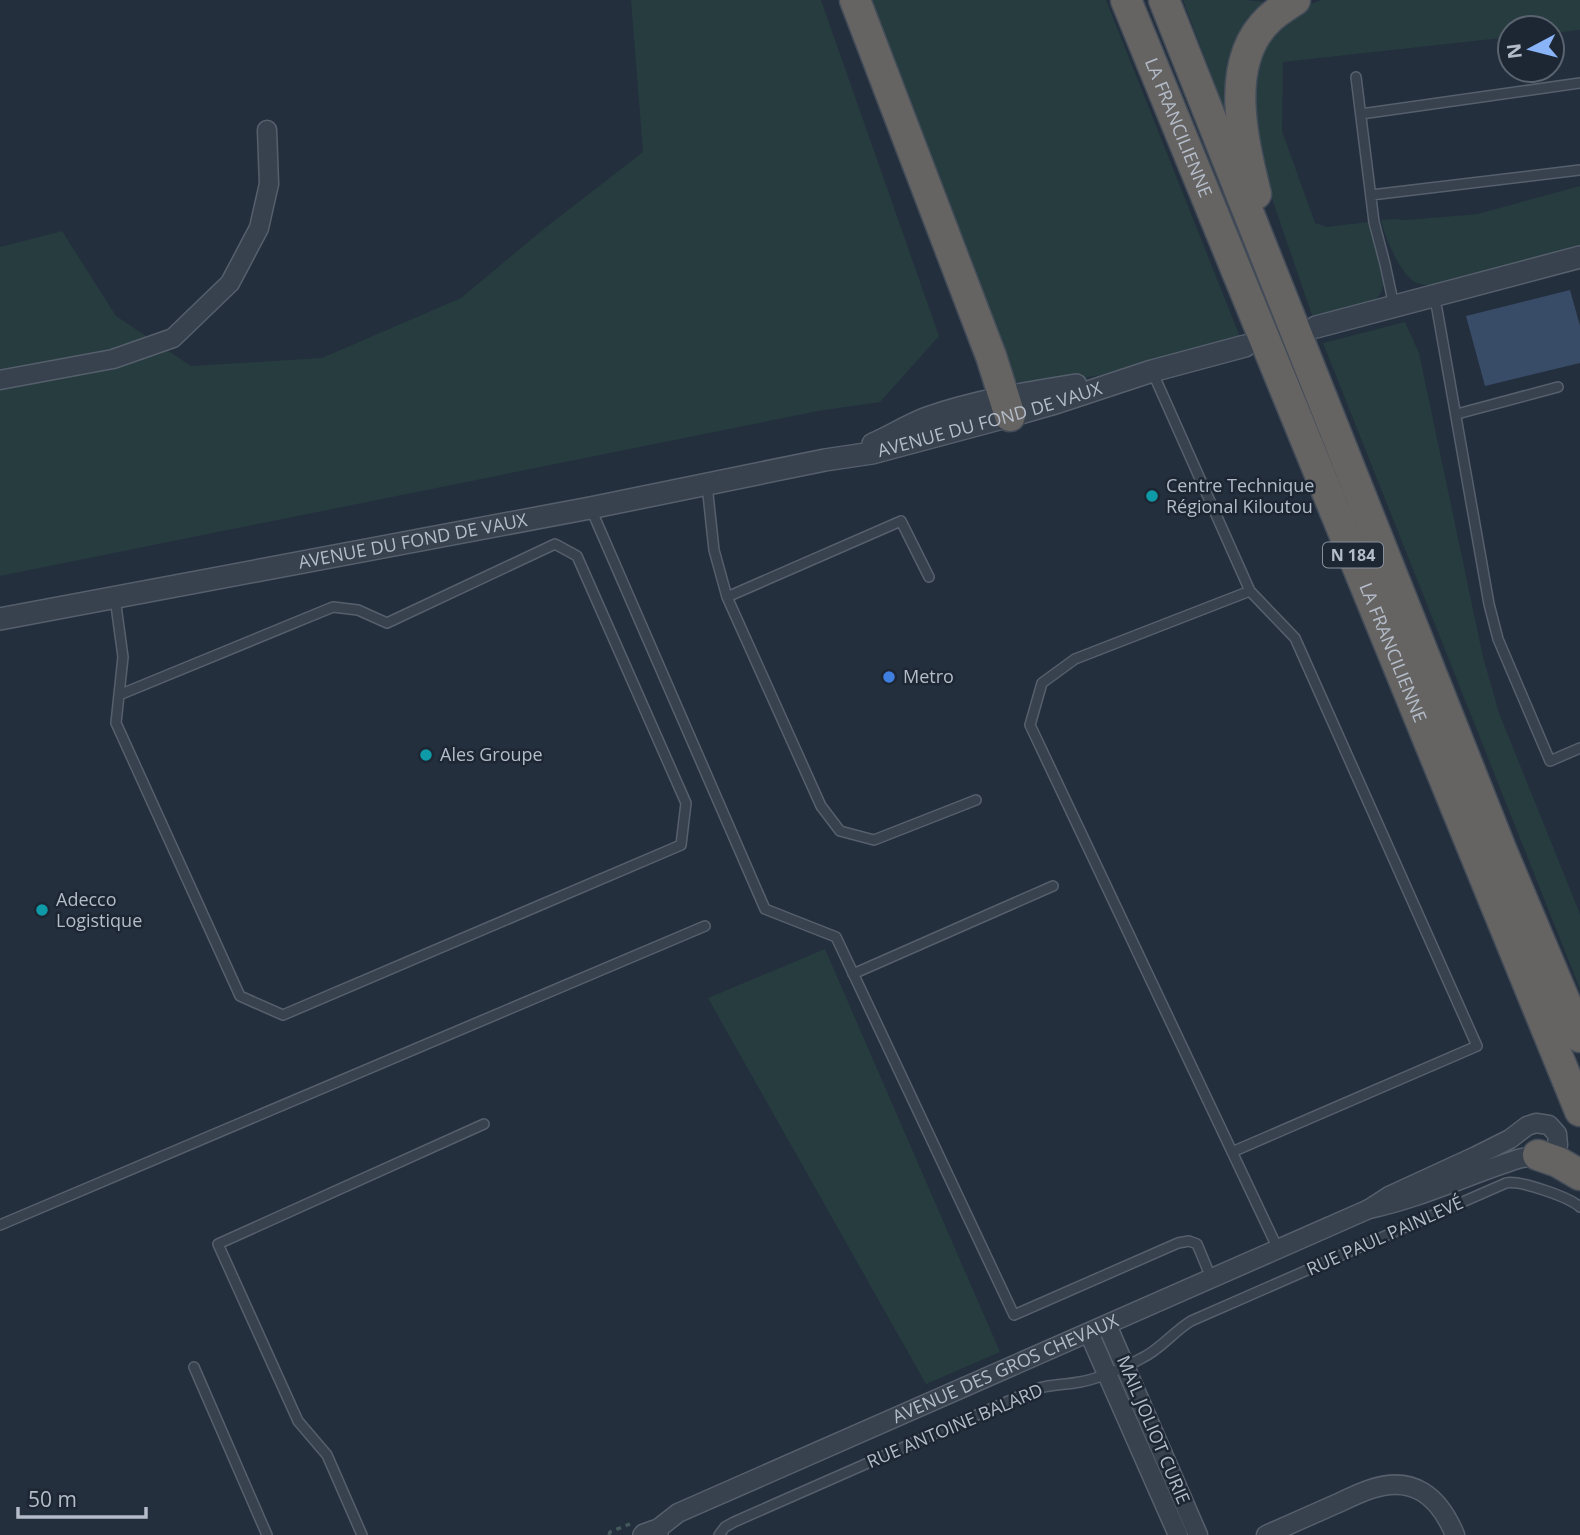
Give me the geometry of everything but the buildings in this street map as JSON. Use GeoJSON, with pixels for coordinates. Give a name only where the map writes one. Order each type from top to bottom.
{"type":"FeatureCollection","features":[{"type":"Feature","properties":{"kind":"highway"},"geometry":{"type":"LineString","coordinates":[[855,0],[991,356],[1007,406]]}},
{"type":"Feature","properties":{"kind":"highway","name":"LA FRANCILIENNE"},"geometry":{"type":"LineString","coordinates":[[1126,0],[1580,1111]]}},
{"type":"Feature","properties":{"kind":"highway","name":"LA FRANCILIENNE"},"geometry":{"type":"LineString","coordinates":[[1164,0],[1501,849],[1580,1037]]}},
{"type":"Feature","properties":{"kind":"highway"},"geometry":{"type":"LineString","coordinates":[[1276,283],[1243,132],[1240,95],[1247,53],[1257,34],[1267,20],[1295,0]]}},
{"type":"Feature","properties":{"kind":"highway"},"geometry":{"type":"LineString","coordinates":[[1538,1156],[1558,1162],[1580,1175]]}},
{"type":"Feature","properties":{"kind":"street"},"geometry":{"type":"LineString","coordinates":[[0,380],[113,359],[173,338],[230,283],[259,228],[269,184],[267,130]]}},
{"type":"Feature","properties":{"kind":"street"},"geometry":{"type":"LineString","coordinates":[[1316,327],[1580,257]]}},
{"type":"Feature","properties":{"kind":"street","name":"AVENUE DU FOND DE VAUX"},"geometry":{"type":"LineString","coordinates":[[0,619],[590,508],[825,460],[872,444],[926,418],[1007,406],[1245,346]]}},
{"type":"Feature","properties":{"kind":"street"},"geometry":{"type":"LineString","coordinates":[[1546,1124],[1557,1134],[1558,1145],[1552,1152],[1517,1159],[1392,1204],[1369,1209],[1389,1196],[1510,1139],[1527,1126],[1546,1124]]}},
{"type":"Feature","properties":{"kind":"street","name":"AVENUE DES GROS CHEVAUX"},"geometry":{"type":"LineString","coordinates":[[652,1533],[678,1513],[1369,1209]]}},
{"type":"Feature","properties":{"kind":"street","name":"MAIL JOLIOT CURIE"},"geometry":{"type":"LineString","coordinates":[[1107,1325],[1198,1535]]}},
{"type":"Feature","properties":{"kind":"street","name":"MAIL JOLIOT CURIE"},"geometry":{"type":"LineString","coordinates":[[1089,1333],[1178,1535]]}},
{"type":"Feature","properties":{"kind":"street"},"geometry":{"type":"LineString","coordinates":[[1266,1535],[1369,1489],[1395,1485],[1419,1489],[1439,1505],[1455,1535]]}},
{"type":"Feature","properties":{"kind":"lane"},"geometry":{"type":"LineString","coordinates":[[1356,77],[1374,222],[1394,306]]}},
{"type":"Feature","properties":{"kind":"lane"},"geometry":{"type":"LineString","coordinates":[[1361,114],[1580,83]]}},
{"type":"Feature","properties":{"kind":"lane"},"geometry":{"type":"LineString","coordinates":[[1371,195],[1580,170]]}},
{"type":"Feature","properties":{"kind":"lane"},"geometry":{"type":"LineString","coordinates":[[1433,296],[1457,414],[1489,604],[1498,639],[1550,761],[1580,748]]}},
{"type":"Feature","properties":{"kind":"lane"},"geometry":{"type":"LineString","coordinates":[[1152,371],[1250,591],[1295,638],[1477,1046],[1232,1152]]}},
{"type":"Feature","properties":{"kind":"lane"},"geometry":{"type":"LineString","coordinates":[[1457,414],[1558,387]]}},
{"type":"Feature","properties":{"kind":"lane"},"geometry":{"type":"LineString","coordinates":[[707,485],[714,550],[727,597],[821,806],[840,831],[874,840],[976,800]]}},
{"type":"Feature","properties":{"kind":"lane"},"geometry":{"type":"LineString","coordinates":[[590,508],[765,909],[836,937],[1014,1315],[1178,1243],[1189,1241],[1197,1244],[1212,1280]]}},
{"type":"Feature","properties":{"kind":"lane"},"geometry":{"type":"LineString","coordinates":[[727,597],[901,521],[929,577]]}},
{"type":"Feature","properties":{"kind":"lane"},"geometry":{"type":"LineString","coordinates":[[115,598],[123,657],[116,723],[240,996],[283,1015],[681,845],[686,803],[577,556],[555,544],[387,623],[358,610],[333,607],[119,695]]}},
{"type":"Feature","properties":{"kind":"lane"},"geometry":{"type":"LineString","coordinates":[[1250,591],[1075,659],[1042,683],[1030,725],[1278,1249]]}},
{"type":"Feature","properties":{"kind":"lane"},"geometry":{"type":"LineString","coordinates":[[853,974],[1053,886]]}},
{"type":"Feature","properties":{"kind":"lane"},"geometry":{"type":"LineString","coordinates":[[0,1225],[705,926]]}},
{"type":"Feature","properties":{"kind":"lane"},"geometry":{"type":"LineString","coordinates":[[362,1535],[327,1455],[298,1421],[218,1244],[484,1124]]}},
{"type":"Feature","properties":{"kind":"lane","name":"RUE PAUL PAINLEVÉ"},"geometry":{"type":"LineString","coordinates":[[1191,1321],[1509,1182],[1571,1200],[1580,1207]]}},
{"type":"Feature","properties":{"kind":"lane","name":"RUE ANTOINE BALARD"},"geometry":{"type":"LineString","coordinates":[[719,1535],[725,1527],[734,1522],[1036,1389],[1088,1380],[1125,1366],[1152,1353],[1191,1321]]}},
{"type":"Feature","properties":{"kind":"lane"},"geometry":{"type":"LineString","coordinates":[[194,1367],[267,1535]]}},
{"type":"Feature","properties":{"kind":"green space"},"geometry":{"type":"Polygon","coordinates":[[[631,0],[821,0],[939,336],[880,402],[818,411],[0,576],[0,247],[62,231],[116,316],[191,366],[322,358],[461,298],[643,152],[631,0]]]}},
{"type":"Feature","properties":{"kind":"green space"},"geometry":{"type":"Polygon","coordinates":[[[868,0],[1106,0],[1240,337],[1112,373],[1031,387],[1022,385],[1013,378],[868,0]]]}},
{"type":"Feature","properties":{"kind":"green space"},"geometry":{"type":"Polygon","coordinates":[[[1183,0],[1267,2],[1227,116],[1183,0]]]}},
{"type":"Feature","properties":{"kind":"green space"},"geometry":{"type":"Polygon","coordinates":[[[1321,0],[1580,0],[1580,30],[1566,32],[1566,14],[1496,14],[1496,39],[1283,62],[1282,131],[1315,223],[1327,227],[1368,222],[1384,277],[1379,296],[1373,301],[1313,318],[1254,146],[1247,106],[1265,36],[1306,6],[1321,0]]]}},
{"type":"Feature","properties":{"kind":"green space"},"geometry":{"type":"Polygon","coordinates":[[[1580,186],[1580,248],[1439,285],[1418,283],[1407,275],[1393,252],[1381,220],[1478,214],[1580,186]]]}},
{"type":"Feature","properties":{"kind":"green space"},"geometry":{"type":"Polygon","coordinates":[[[1405,322],[1419,353],[1483,657],[1499,713],[1580,914],[1580,989],[1323,343],[1405,322]]]}},
{"type":"Feature","properties":{"kind":"green space"},"geometry":{"type":"Polygon","coordinates":[[[825,949],[1000,1352],[926,1384],[708,998],[825,949]]]}},
{"type":"Feature","properties":{"kind":"water"},"geometry":{"type":"Polygon","coordinates":[[[1570,290],[1580,326],[1580,363],[1485,386],[1466,316],[1570,290]]]}},
{"type":"Feature","properties":{"kind":"place","name":"Centre Technique Régional Kiloutou"},"geometry":{"type":"Point","coordinates":[1152,496]}},
{"type":"Feature","properties":{"kind":"place","name":"Metro"},"geometry":{"type":"Point","coordinates":[889,677]}},
{"type":"Feature","properties":{"kind":"place","name":"Ales Groupe"},"geometry":{"type":"Point","coordinates":[426,755]}},
{"type":"Feature","properties":{"kind":"place","name":"Adecco Logistique"},"geometry":{"type":"Point","coordinates":[42,910]}}]}
